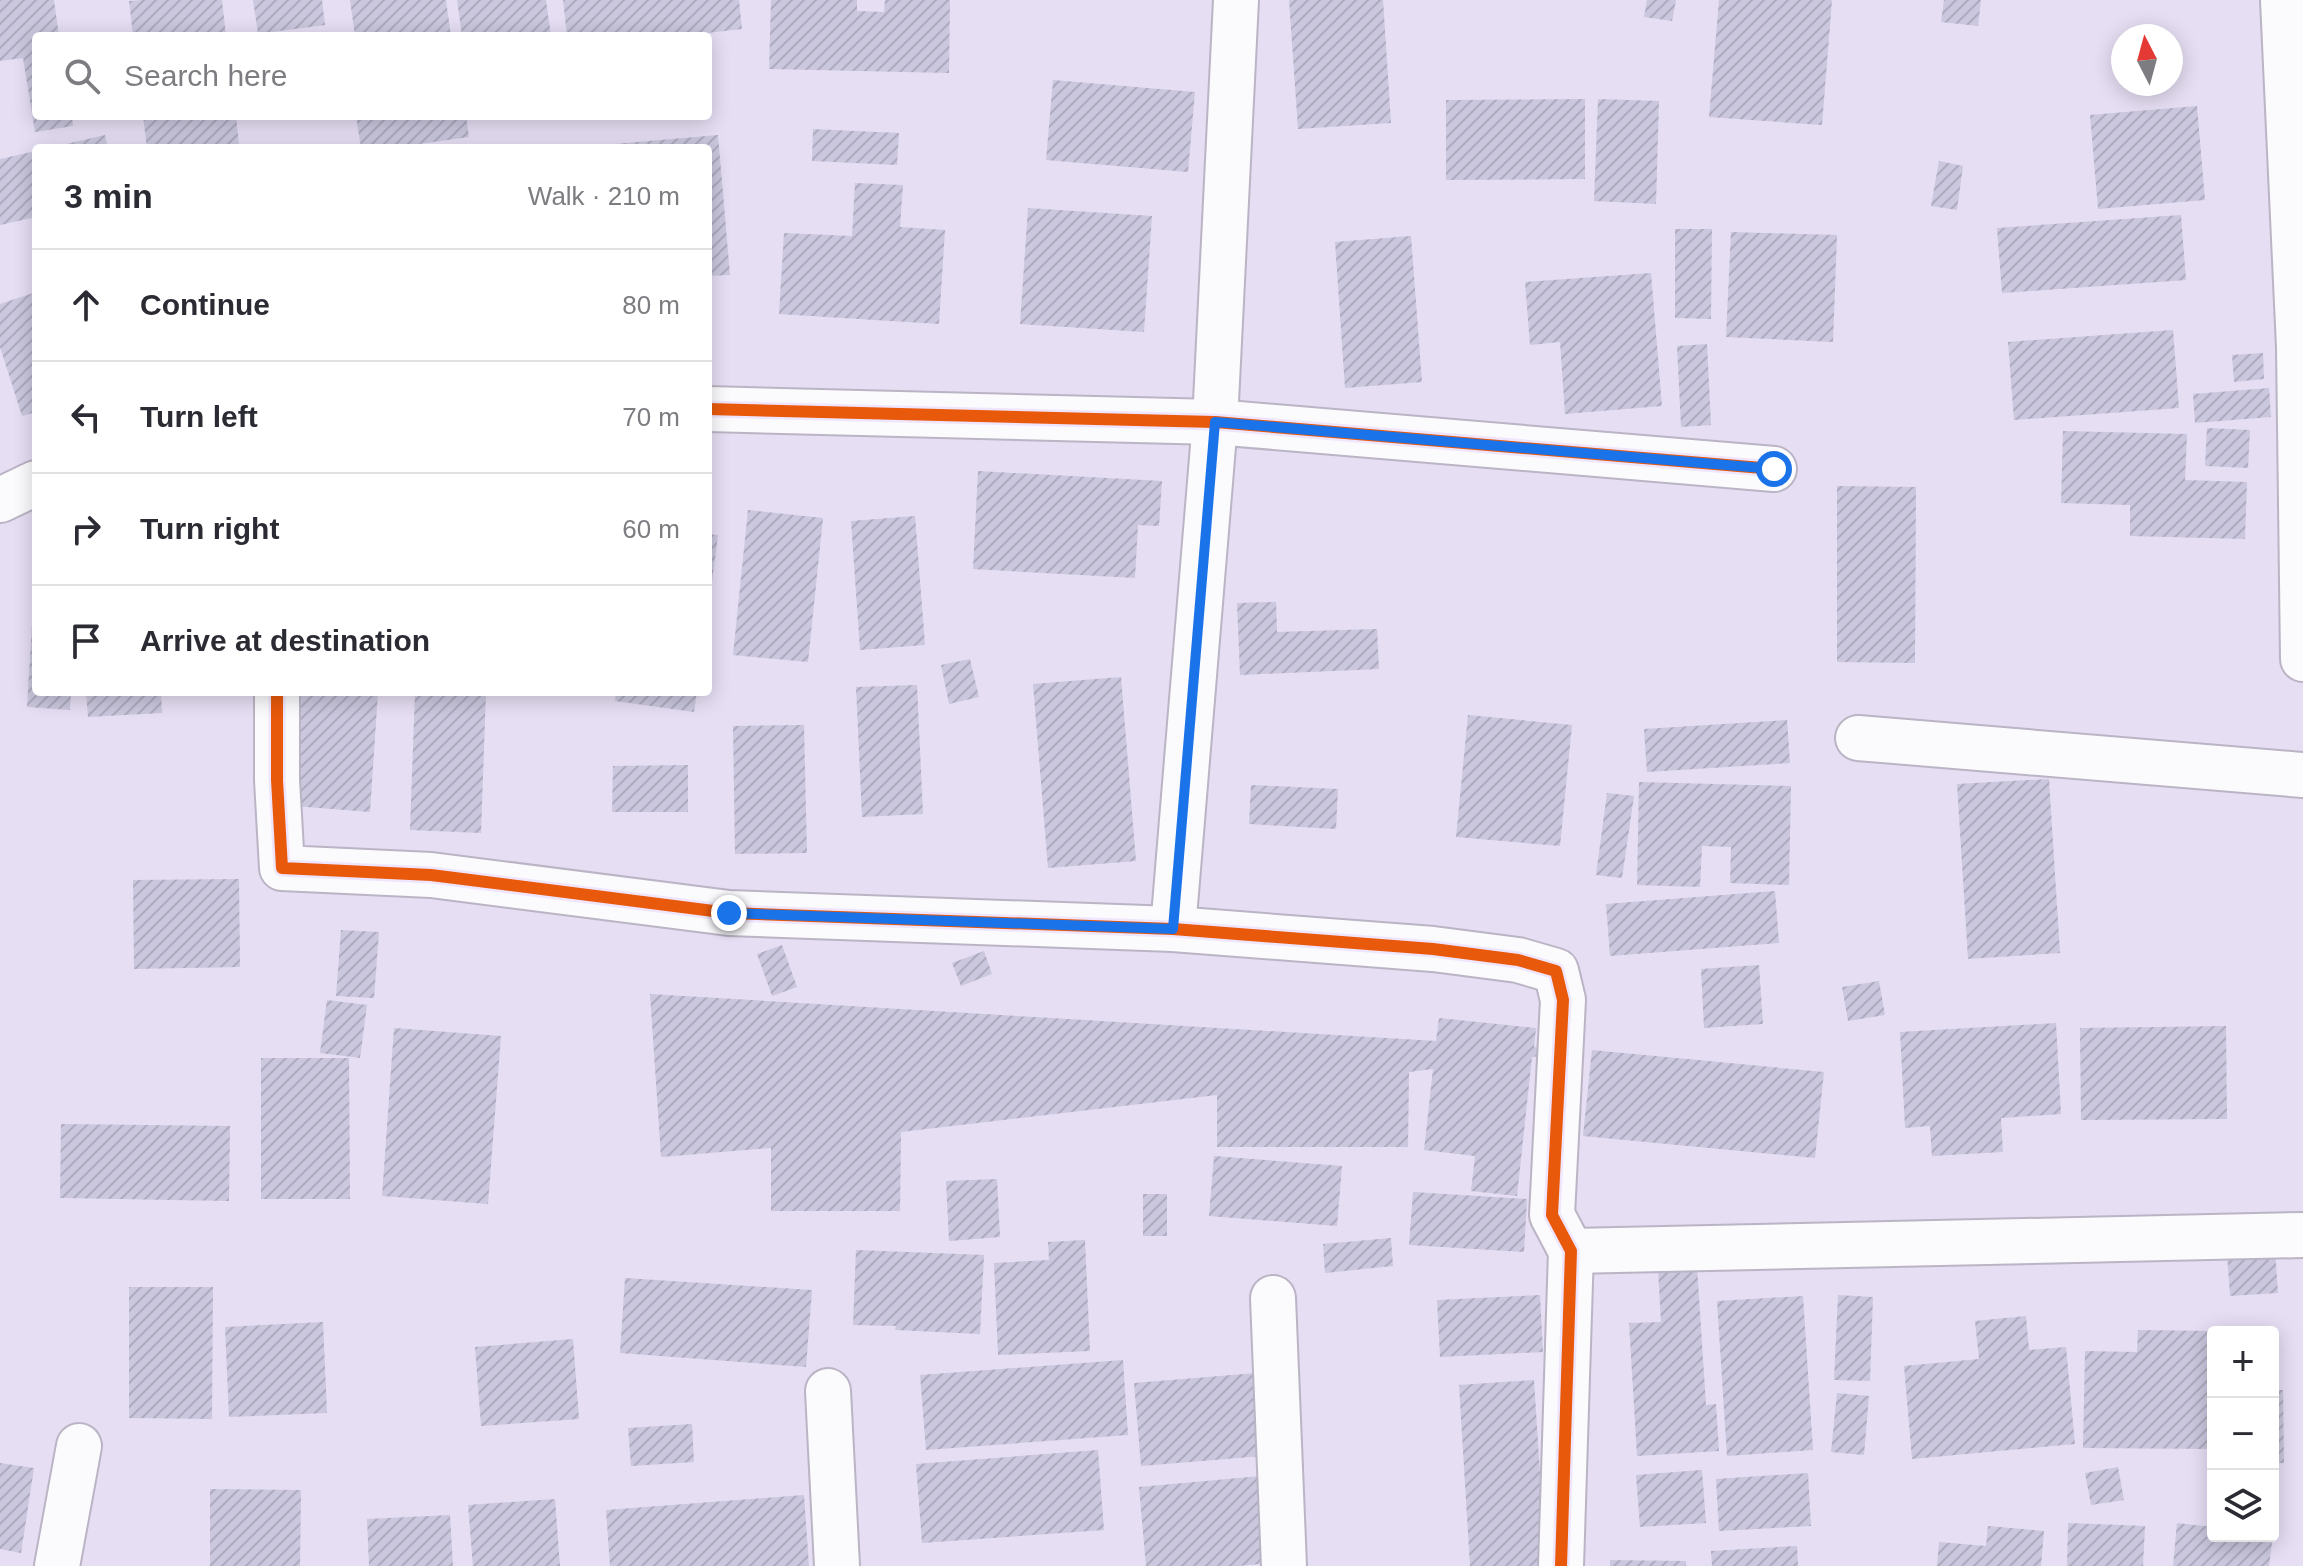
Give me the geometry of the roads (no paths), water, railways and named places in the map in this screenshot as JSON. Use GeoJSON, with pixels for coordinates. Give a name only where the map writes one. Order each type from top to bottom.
{"type":"FeatureCollection","features":[{"type":"Feature","properties":{"kind":"street"},"geometry":{"type":"LineString","coordinates":[[1173,929],[1215,422],[1236,0]]}},
{"type":"Feature","properties":{"kind":"street"},"geometry":{"type":"LineString","coordinates":[[2283,0],[2299,347],[2303,659]]}},
{"type":"Feature","properties":{"kind":"street"},"geometry":{"type":"LineString","coordinates":[[712,409],[1215,422],[1774,469]]}},
{"type":"Feature","properties":{"kind":"street"},"geometry":{"type":"LineString","coordinates":[[0,500],[32,485]]}},
{"type":"Feature","properties":{"kind":"street"},"geometry":{"type":"LineString","coordinates":[[277,696],[277,780],[282,868],[431,875],[729,913],[1173,929],[1433,949],[1518,960],[1556,971],[1563,1000],[1552,1215],[1571,1251],[1561,1566]]}},
{"type":"Feature","properties":{"kind":"street"},"geometry":{"type":"LineString","coordinates":[[1858,738],[2303,775]]}},
{"type":"Feature","properties":{"kind":"street"},"geometry":{"type":"LineString","coordinates":[[1571,1251],[2303,1235]]}},
{"type":"Feature","properties":{"kind":"street"},"geometry":{"type":"LineString","coordinates":[[1273,1298],[1284,1566]]}},
{"type":"Feature","properties":{"kind":"street"},"geometry":{"type":"LineString","coordinates":[[828,1391],[837,1566]]}},
{"type":"Feature","properties":{"kind":"street"},"geometry":{"type":"LineString","coordinates":[[57,1566],[79,1446]]}}]}
